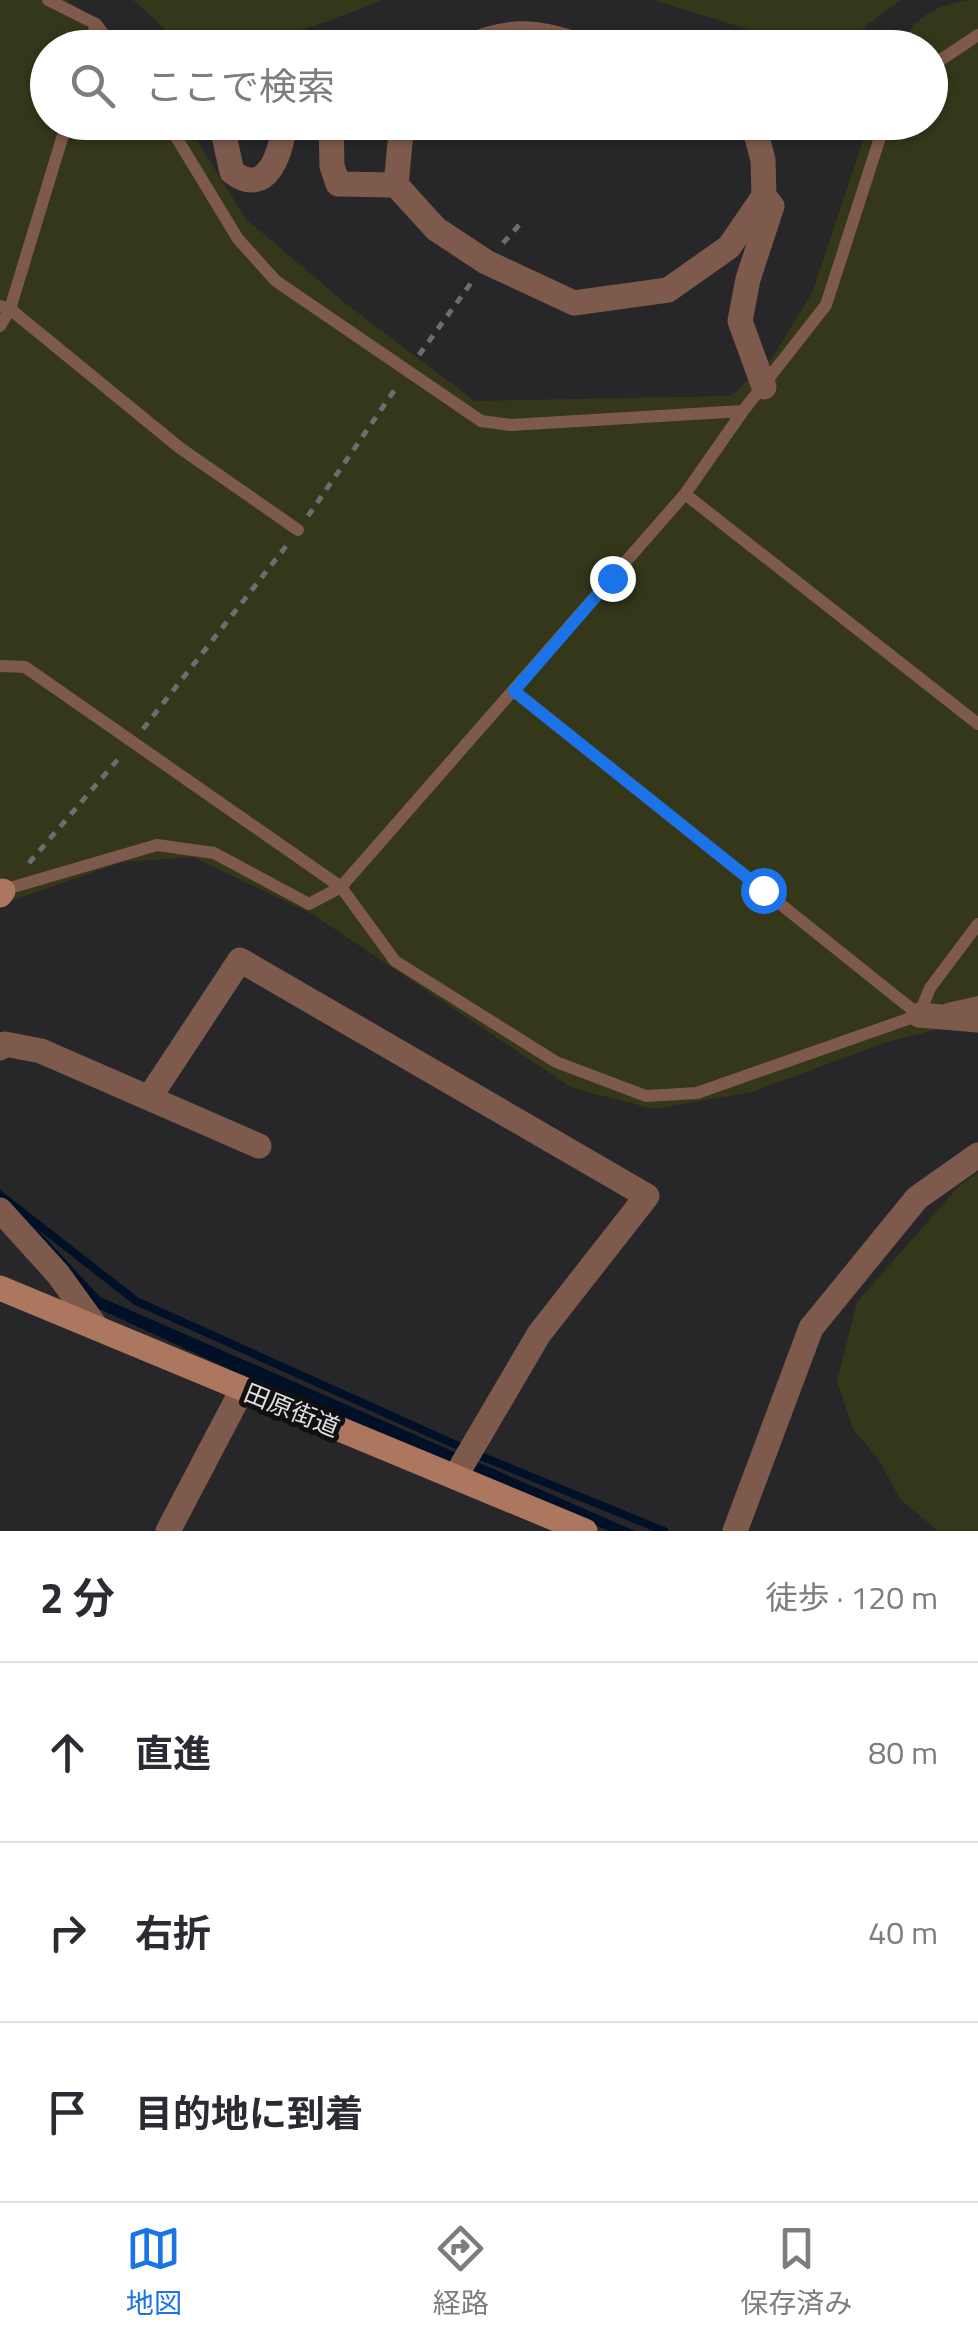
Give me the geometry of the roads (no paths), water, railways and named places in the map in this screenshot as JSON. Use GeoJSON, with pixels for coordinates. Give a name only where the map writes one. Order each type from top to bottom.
{"type":"FeatureCollection","features":[{"type":"Feature","properties":{"kind":"street"},"geometry":{"type":"LineString","coordinates":[[225,140],[232,172],[244,181],[258,182],[269,174],[279,140]]}},
{"type":"Feature","properties":{"kind":"street"},"geometry":{"type":"LineString","coordinates":[[331,140],[332,166],[338,184],[396,185],[436,229],[486,262],[574,303],[668,290],[729,246],[764,196],[763,160],[758,140]]}},
{"type":"Feature","properties":{"kind":"street"},"geometry":{"type":"LineString","coordinates":[[396,185],[400,140]]}},
{"type":"Feature","properties":{"kind":"street"},"geometry":{"type":"LineString","coordinates":[[764,196],[772,206],[748,279],[740,322],[764,386]]}},
{"type":"Feature","properties":{"kind":"street"},"geometry":{"type":"LineString","coordinates":[[149,1098],[240,960],[648,1196],[539,1334],[455,1478]]}},
{"type":"Feature","properties":{"kind":"street"},"geometry":{"type":"LineString","coordinates":[[918,1015],[978,1020]]}},
{"type":"Feature","properties":{"kind":"street"},"geometry":{"type":"LineString","coordinates":[[0,1048],[6,1044],[41,1051],[259,1146]]}},
{"type":"Feature","properties":{"kind":"street"},"geometry":{"type":"LineString","coordinates":[[735,1531],[811,1328],[917,1198],[978,1155]]}},
{"type":"Feature","properties":{"kind":"street"},"geometry":{"type":"LineString","coordinates":[[0,1210],[58,1274],[96,1328]]}},
{"type":"Feature","properties":{"kind":"street","name":"田原街道"},"geometry":{"type":"LineString","coordinates":[[0,1288],[584,1531]]}},
{"type":"Feature","properties":{"kind":"street"},"geometry":{"type":"LineString","coordinates":[[168,1531],[242,1390]]}},
{"type":"Feature","properties":{"kind":"lane"},"geometry":{"type":"LineString","coordinates":[[48,0],[100,30]]}},
{"type":"Feature","properties":{"kind":"lane"},"geometry":{"type":"LineString","coordinates":[[94,30],[96,24]]}},
{"type":"Feature","properties":{"kind":"lane"},"geometry":{"type":"LineString","coordinates":[[948,55],[978,35]]}},
{"type":"Feature","properties":{"kind":"lane"},"geometry":{"type":"LineString","coordinates":[[0,326],[61,140]]}},
{"type":"Feature","properties":{"kind":"lane"},"geometry":{"type":"LineString","coordinates":[[177,140],[238,239],[276,281],[481,421],[511,424],[744,411]]}},
{"type":"Feature","properties":{"kind":"lane"},"geometry":{"type":"LineString","coordinates":[[1,890],[157,845],[214,852],[309,904],[340,887],[685,494],[826,305],[879,140]]}},
{"type":"Feature","properties":{"kind":"lane"},"geometry":{"type":"LineString","coordinates":[[5,308],[180,448],[298,530]]}},
{"type":"Feature","properties":{"kind":"lane"},"geometry":{"type":"LineString","coordinates":[[685,494],[978,724]]}},
{"type":"Feature","properties":{"kind":"lane"},"geometry":{"type":"LineString","coordinates":[[0,666],[24,667],[340,887],[395,961],[556,1062],[646,1096],[697,1093],[918,1015],[978,1002]]}},
{"type":"Feature","properties":{"kind":"lane"},"geometry":{"type":"LineString","coordinates":[[514,691],[918,1015]]}},
{"type":"Feature","properties":{"kind":"lane"},"geometry":{"type":"LineString","coordinates":[[918,1015],[930,988],[978,924]]}},
{"type":"Feature","properties":{"kind":"water"},"geometry":{"type":"Polygon","coordinates":[[[0,1189],[100,1297],[635,1531],[609,1531],[296,1400],[97,1308],[0,1205],[0,1189]]]}},
{"type":"Feature","properties":{"kind":"waterway"},"geometry":{"type":"LineString","coordinates":[[0,1195],[136,1301],[483,1457],[664,1531]]}}]}
